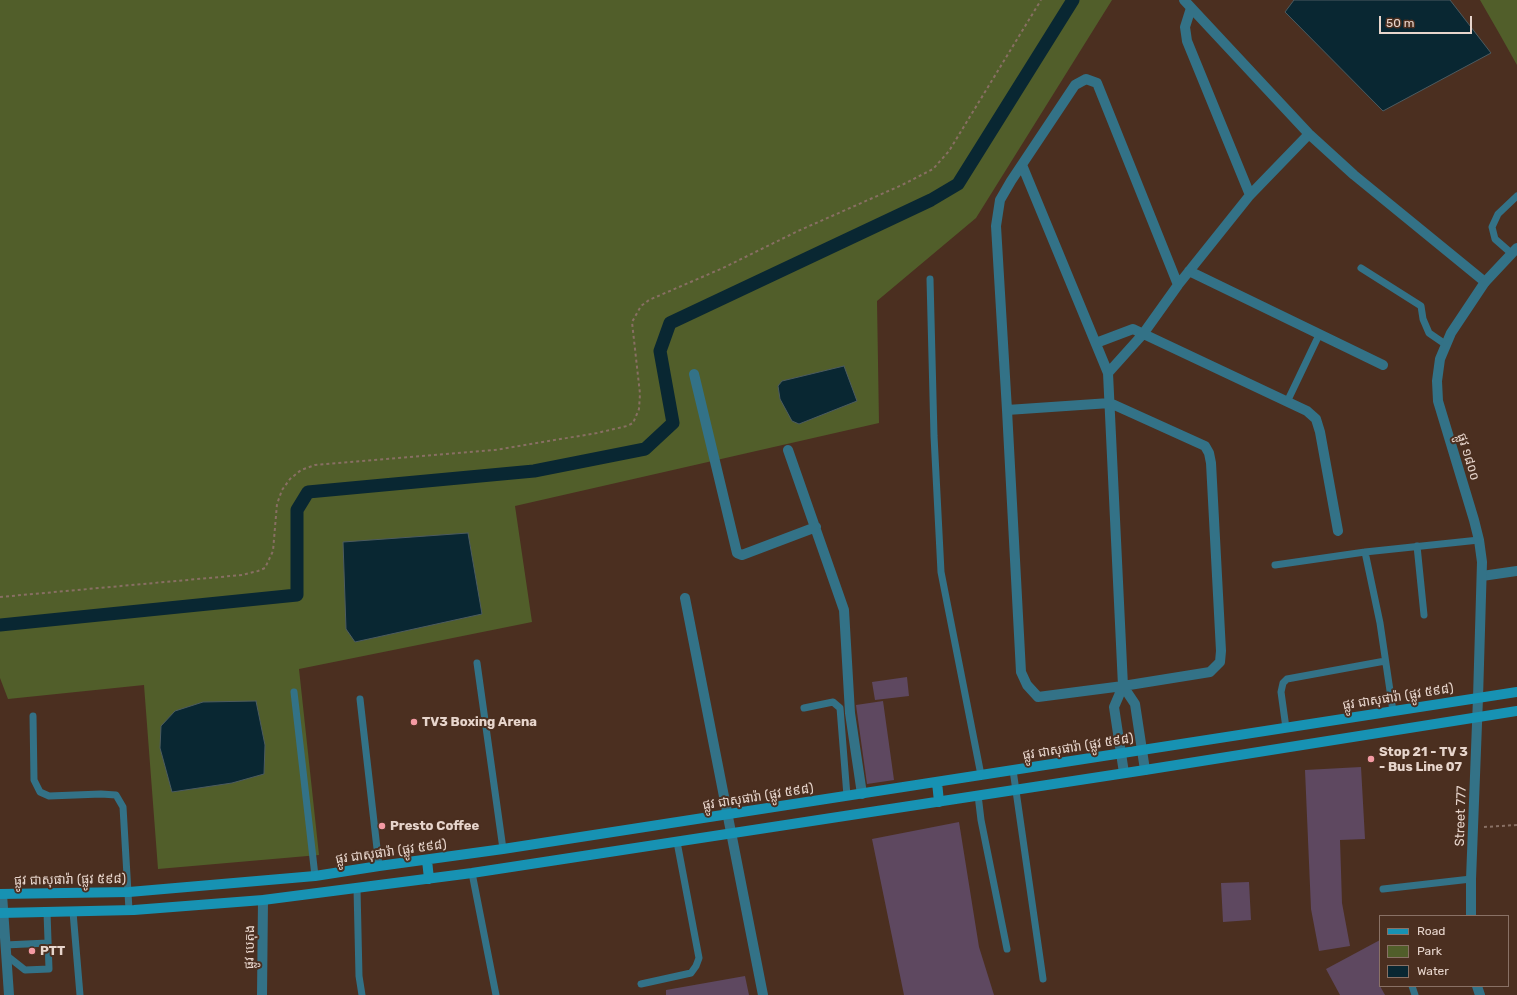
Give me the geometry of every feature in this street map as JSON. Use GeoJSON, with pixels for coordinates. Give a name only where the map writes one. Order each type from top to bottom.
{"type":"FeatureCollection","features":[{"type":"Feature","properties":{"kind":"main road","name":"ផ្លូវ ជាសុផារ៉ា (ផ្លូវ ៥៩៨)"},"geometry":{"type":"LineString","coordinates":[[1,894],[129,892],[315,876],[503,849],[1517,692]]}},
{"type":"Feature","properties":{"kind":"main road"},"geometry":{"type":"LineString","coordinates":[[2,913],[129,910],[263,900],[429,879],[939,802],[1517,711]]}},
{"type":"Feature","properties":{"kind":"main road"},"geometry":{"type":"LineString","coordinates":[[936,782],[939,802]]}},
{"type":"Feature","properties":{"kind":"main road"},"geometry":{"type":"LineString","coordinates":[[426,860],[429,879]]}},
{"type":"Feature","properties":{"kind":"street"},"geometry":{"type":"LineString","coordinates":[[1184,0],[1309,134],[1354,175],[1485,282]]}},
{"type":"Feature","properties":{"kind":"street"},"geometry":{"type":"LineString","coordinates":[[1191,8],[1185,27],[1188,41],[1250,195]]}},
{"type":"Feature","properties":{"kind":"street"},"geometry":{"type":"LineString","coordinates":[[1006,410],[1110,403],[1204,446],[1209,453],[1211,471],[1221,651],[1220,662],[1210,672],[1123,686],[1038,697],[1027,685],[1021,672],[1006,410],[996,226],[1000,200],[1075,85],[1086,79],[1097,83],[1178,285]]}},
{"type":"Feature","properties":{"kind":"street"},"geometry":{"type":"LineString","coordinates":[[1108,373],[1143,334],[1178,285],[1250,195],[1309,134]]}},
{"type":"Feature","properties":{"kind":"street"},"geometry":{"type":"LineString","coordinates":[[1022,165],[1108,373],[1123,686],[1114,707],[1124,773]]}},
{"type":"Feature","properties":{"kind":"street","name":"ផ្លូវ ១៨០០"},"geometry":{"type":"LineString","coordinates":[[1478,698],[1482,576],[1478,540],[1438,401],[1437,381],[1440,359],[1450,334],[1485,282],[1514,251]]}},
{"type":"Feature","properties":{"kind":"street"},"geometry":{"type":"LineString","coordinates":[[1189,271],[1383,365]]}},
{"type":"Feature","properties":{"kind":"street"},"geometry":{"type":"LineString","coordinates":[[1096,343],[1133,329],[1307,410],[1316,419],[1320,432],[1338,531]]}},
{"type":"Feature","properties":{"kind":"street"},"geometry":{"type":"LineString","coordinates":[[694,374],[737,553],[742,555],[816,527]]}},
{"type":"Feature","properties":{"kind":"street"},"geometry":{"type":"LineString","coordinates":[[788,450],[844,610],[850,713],[862,794]]}},
{"type":"Feature","properties":{"kind":"street"},"geometry":{"type":"LineString","coordinates":[[1482,576],[1517,571]]}},
{"type":"Feature","properties":{"kind":"street"},"geometry":{"type":"LineString","coordinates":[[685,598],[763,995]]}},
{"type":"Feature","properties":{"kind":"street"},"geometry":{"type":"LineString","coordinates":[[1123,686],[1135,704],[1145,770]]}},
{"type":"Feature","properties":{"kind":"street","name":"Street 777"},"geometry":{"type":"LineString","coordinates":[[1471,915],[1478,698]]}},
{"type":"Feature","properties":{"kind":"street"},"geometry":{"type":"LineString","coordinates":[[1,894],[9,995]]}},
{"type":"Feature","properties":{"kind":"street","name":"ផ្លូវ បេតុង"},"geometry":{"type":"LineString","coordinates":[[262,995],[263,900]]}},
{"type":"Feature","properties":{"kind":"lane"},"geometry":{"type":"LineString","coordinates":[[1514,251],[1495,239],[1492,227],[1498,214],[1517,196]]}},
{"type":"Feature","properties":{"kind":"lane"},"geometry":{"type":"LineString","coordinates":[[1362,268],[1421,306],[1423,319],[1429,333],[1445,344]]}},
{"type":"Feature","properties":{"kind":"lane"},"geometry":{"type":"LineString","coordinates":[[930,279],[934,436],[941,572],[981,775]]}},
{"type":"Feature","properties":{"kind":"lane"},"geometry":{"type":"LineString","coordinates":[[1287,402],[1319,335]]}},
{"type":"Feature","properties":{"kind":"lane"},"geometry":{"type":"LineString","coordinates":[[1275,565],[1365,552],[1478,540]]}},
{"type":"Feature","properties":{"kind":"lane"},"geometry":{"type":"LineString","coordinates":[[1417,546],[1424,615]]}},
{"type":"Feature","properties":{"kind":"lane"},"geometry":{"type":"LineString","coordinates":[[1365,552],[1380,623],[1393,711]]}},
{"type":"Feature","properties":{"kind":"lane"},"geometry":{"type":"LineString","coordinates":[[1286,728],[1281,692],[1283,683],[1287,679],[1385,661]]}},
{"type":"Feature","properties":{"kind":"lane"},"geometry":{"type":"LineString","coordinates":[[477,663],[503,849]]}},
{"type":"Feature","properties":{"kind":"lane"},"geometry":{"type":"LineString","coordinates":[[294,692],[315,876]]}},
{"type":"Feature","properties":{"kind":"lane"},"geometry":{"type":"LineString","coordinates":[[360,699],[379,866]]}},
{"type":"Feature","properties":{"kind":"lane"},"geometry":{"type":"LineString","coordinates":[[804,708],[833,702],[840,708],[847,796]]}},
{"type":"Feature","properties":{"kind":"lane"},"geometry":{"type":"LineString","coordinates":[[33,716],[34,780],[40,792],[48,796],[101,794],[116,795],[123,807],[129,910]]}},
{"type":"Feature","properties":{"kind":"lane"},"geometry":{"type":"LineString","coordinates":[[1013,770],[1043,979]]}},
{"type":"Feature","properties":{"kind":"lane"},"geometry":{"type":"LineString","coordinates":[[978,795],[981,820],[1007,949]]}},
{"type":"Feature","properties":{"kind":"lane"},"geometry":{"type":"LineString","coordinates":[[640,984],[691,973],[699,958],[677,842]]}},
{"type":"Feature","properties":{"kind":"lane"},"geometry":{"type":"LineString","coordinates":[[472,873],[496,995]]}},
{"type":"Feature","properties":{"kind":"lane"},"geometry":{"type":"LineString","coordinates":[[1383,889],[1471,879]]}},
{"type":"Feature","properties":{"kind":"lane"},"geometry":{"type":"LineString","coordinates":[[357,888],[359,976],[362,995]]}},
{"type":"Feature","properties":{"kind":"lane"},"geometry":{"type":"LineString","coordinates":[[6,950],[25,970],[49,968],[47,912]]}},
{"type":"Feature","properties":{"kind":"lane"},"geometry":{"type":"LineString","coordinates":[[73,912],[80,995]]}},
{"type":"Feature","properties":{"kind":"lane"},"geometry":{"type":"LineString","coordinates":[[6,950],[48,943]]}},
{"type":"Feature","properties":{"kind":"path"},"geometry":{"type":"LineString","coordinates":[[0,596],[242,576],[265,568],[273,551],[277,504],[282,490],[290,479],[301,470],[315,465],[495,450],[597,433],[627,426],[633,423],[639,409],[640,394],[632,322],[641,306],[649,300],[723,268],[798,231],[902,185],[933,169],[950,151],[1041,0]]}},
{"type":"Feature","properties":{"kind":"path"},"geometry":{"type":"LineString","coordinates":[[1473,828],[1517,825]]}},
{"type":"Feature","properties":{"kind":"green space"},"geometry":{"type":"Polygon","coordinates":[[[0,0],[1112,0],[976,218],[877,301],[879,423],[515,506],[532,622],[299,669],[319,855],[158,869],[144,685],[8,699],[0,678],[0,0]]]}},
{"type":"Feature","properties":{"kind":"green space"},"geometry":{"type":"Polygon","coordinates":[[[1480,0],[1517,0],[1517,65],[1499,33],[1480,0]]]}},
{"type":"Feature","properties":{"kind":"water"},"geometry":{"type":"Polygon","coordinates":[[[1294,0],[1450,0],[1491,53],[1383,111],[1285,12],[1294,0]]]}},
{"type":"Feature","properties":{"kind":"water"},"geometry":{"type":"Polygon","coordinates":[[[844,366],[857,401],[799,424],[792,421],[780,399],[778,386],[782,381],[844,366]]]}},
{"type":"Feature","properties":{"kind":"water"},"geometry":{"type":"Polygon","coordinates":[[[468,533],[482,614],[355,642],[346,629],[343,542],[468,533]]]}},
{"type":"Feature","properties":{"kind":"water"},"geometry":{"type":"Polygon","coordinates":[[[256,701],[265,745],[264,774],[232,783],[172,792],[160,748],[161,726],[175,711],[203,702],[256,701]]]}},
{"type":"Feature","properties":{"kind":"building"},"geometry":{"type":"Polygon","coordinates":[[[907,677],[909,696],[875,700],[872,682],[907,677]]]}},
{"type":"Feature","properties":{"kind":"building"},"geometry":{"type":"Polygon","coordinates":[[[883,701],[894,780],[867,784],[856,705],[883,701]]]}},
{"type":"Feature","properties":{"kind":"building"},"geometry":{"type":"Polygon","coordinates":[[[1361,767],[1365,839],[1340,840],[1342,903],[1350,946],[1319,951],[1311,909],[1305,770],[1361,767]]]}},
{"type":"Feature","properties":{"kind":"building"},"geometry":{"type":"Polygon","coordinates":[[[959,822],[979,947],[994,995],[904,995],[872,839],[959,822]]]}},
{"type":"Feature","properties":{"kind":"building"},"geometry":{"type":"Polygon","coordinates":[[[1249,882],[1251,920],[1223,922],[1221,883],[1249,882]]]}},
{"type":"Feature","properties":{"kind":"building"},"geometry":{"type":"Polygon","coordinates":[[[1379,941],[1379,987],[1381,987],[1385,995],[1340,995],[1326,969],[1379,941]]]}},
{"type":"Feature","properties":{"kind":"building"},"geometry":{"type":"Polygon","coordinates":[[[745,976],[749,995],[666,995],[666,990],[745,976]]]}},
{"type":"Feature","properties":{"kind":"waterway"},"geometry":{"type":"LineString","coordinates":[[0,625],[297,595],[297,510],[308,492],[534,471],[645,449],[673,423],[660,351],[670,323],[931,200],[958,184],[1073,0]]}},
{"type":"Feature","properties":{"kind":"place","name":"TV3 Boxing Arena"},"geometry":{"type":"Point","coordinates":[414,722]}},
{"type":"Feature","properties":{"kind":"place","name":"Stop 21 - TV 3 - Bus Line 07"},"geometry":{"type":"Point","coordinates":[1371,759]}},
{"type":"Feature","properties":{"kind":"place","name":"Presto Coffee"},"geometry":{"type":"Point","coordinates":[382,826]}},
{"type":"Feature","properties":{"kind":"place","name":"PTT"},"geometry":{"type":"Point","coordinates":[32,951]}}]}
